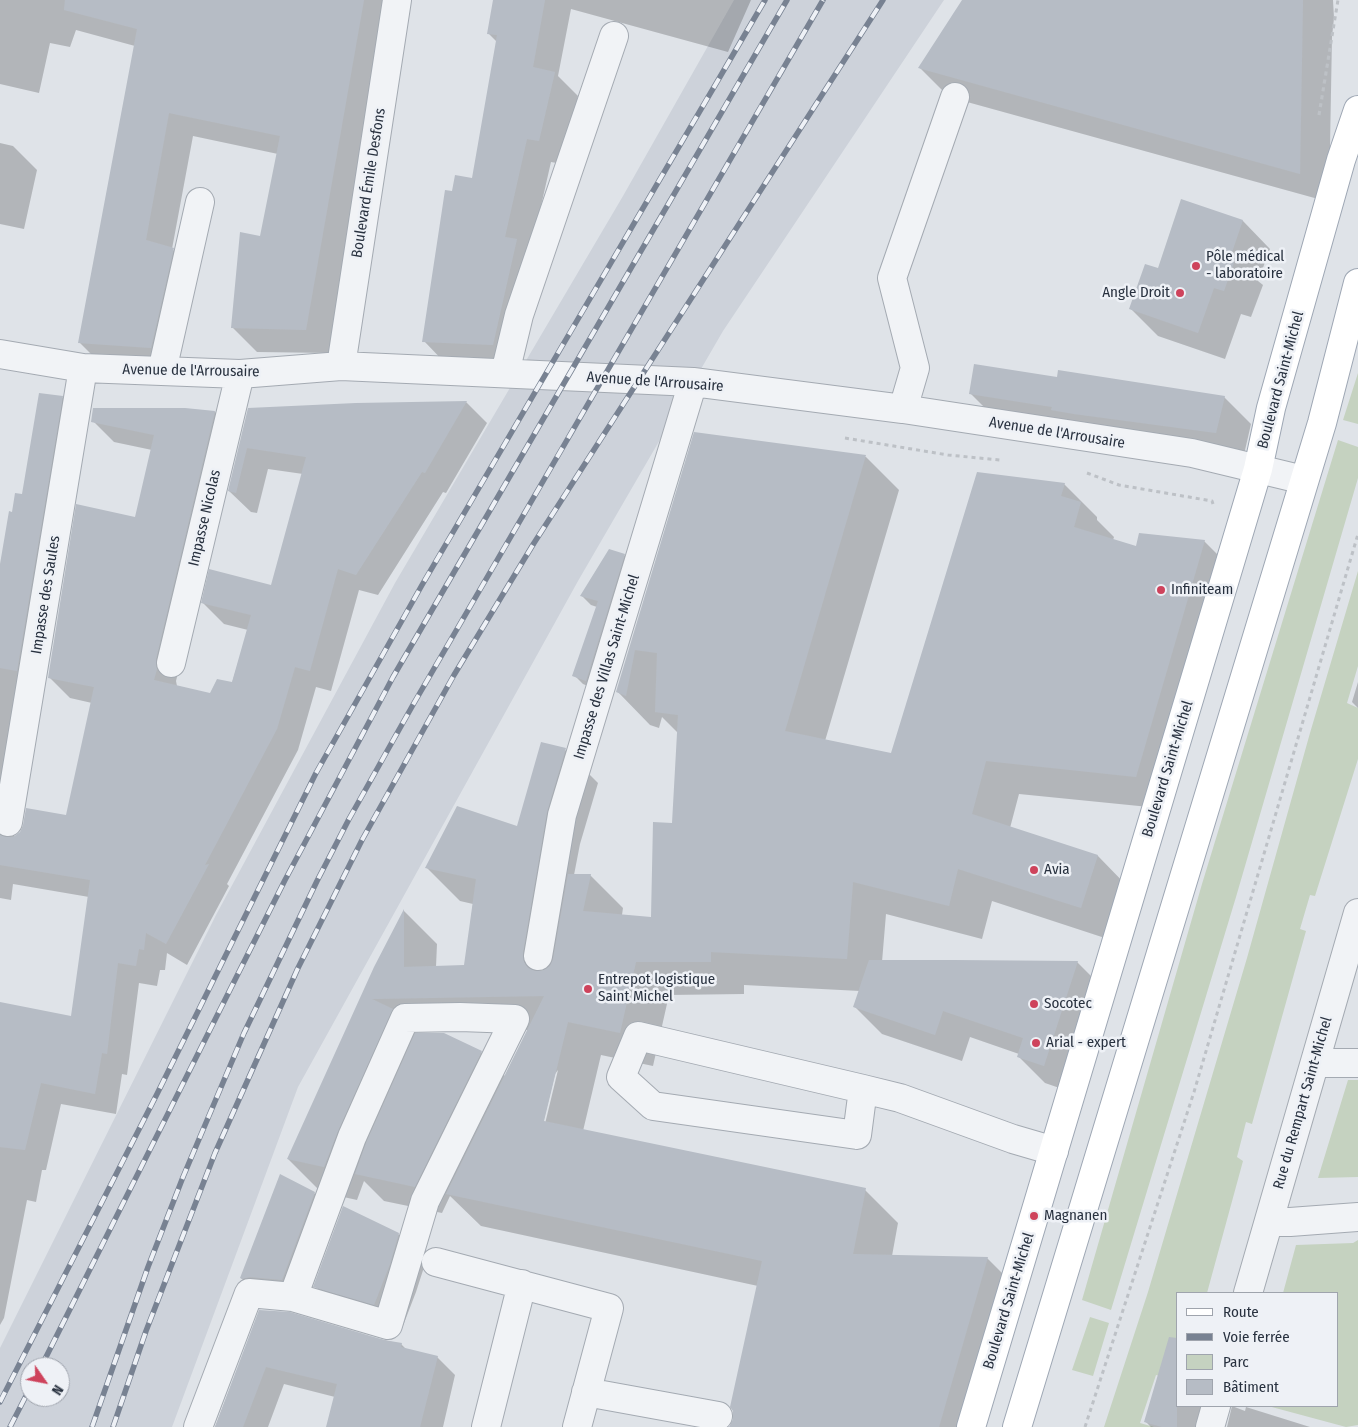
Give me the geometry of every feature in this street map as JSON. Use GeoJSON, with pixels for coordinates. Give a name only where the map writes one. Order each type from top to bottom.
{"type":"FeatureCollection","features":[{"type":"Feature","properties":{"kind":"main road","name":"Boulevard Saint-Michel"},"geometry":{"type":"LineString","coordinates":[[971,1427],[1258,469],[1271,408],[1358,110]]}},
{"type":"Feature","properties":{"kind":"main road"},"geometry":{"type":"LineString","coordinates":[[1017,1427],[1322,423],[1358,283]]}},
{"type":"Feature","properties":{"kind":"street","name":"Boulevard Émile Desfons"},"geometry":{"type":"LineString","coordinates":[[341,366],[397,0]]}},
{"type":"Feature","properties":{"kind":"street"},"geometry":{"type":"LineString","coordinates":[[504,373],[520,314],[614,36]]}},
{"type":"Feature","properties":{"kind":"street"},"geometry":{"type":"LineString","coordinates":[[903,409],[916,368],[892,278],[955,97]]}},
{"type":"Feature","properties":{"kind":"street"},"geometry":{"type":"LineString","coordinates":[[162,371],[200,202]]}},
{"type":"Feature","properties":{"kind":"street","name":"Avenue de l'Arrousaire"},"geometry":{"type":"LineString","coordinates":[[0,354],[83,368],[240,374],[341,366],[693,382],[903,409],[1192,453],[1304,480]]}},
{"type":"Feature","properties":{"kind":"street","name":"Impasse des Saules"},"geometry":{"type":"LineString","coordinates":[[8,822],[83,368]]}},
{"type":"Feature","properties":{"kind":"street","name":"Impasse Nicolas"},"geometry":{"type":"LineString","coordinates":[[171,662],[240,374]]}},
{"type":"Feature","properties":{"kind":"street","name":"Impasse des Villas Saint-Michel"},"geometry":{"type":"LineString","coordinates":[[538,956],[562,815],[693,382]]}},
{"type":"Feature","properties":{"kind":"street","name":"Rue du Rempart Saint-Michel"},"geometry":{"type":"LineString","coordinates":[[1248,1292],[1358,913]]}},
{"type":"Feature","properties":{"kind":"street"},"geometry":{"type":"LineString","coordinates":[[198,1427],[249,1293],[292,1297],[388,1326],[425,1201],[514,1019],[460,1017],[405,1018],[352,1137],[292,1297]]}},
{"type":"Feature","properties":{"kind":"street"},"geometry":{"type":"LineString","coordinates":[[863,1089],[857,1135],[653,1106],[621,1077],[638,1036],[863,1089],[900,1098],[1013,1139],[1054,1151]]}},
{"type":"Feature","properties":{"kind":"street"},"geometry":{"type":"LineString","coordinates":[[1315,1063],[1358,1063]]}},
{"type":"Feature","properties":{"kind":"street"},"geometry":{"type":"LineString","coordinates":[[1269,1222],[1358,1217]]}},
{"type":"Feature","properties":{"kind":"street"},"geometry":{"type":"LineString","coordinates":[[436,1262],[609,1308],[577,1427]]}},
{"type":"Feature","properties":{"kind":"street"},"geometry":{"type":"LineString","coordinates":[[486,1427],[522,1284]]}},
{"type":"Feature","properties":{"kind":"street"},"geometry":{"type":"LineString","coordinates":[[586,1392],[718,1416]]}},
{"type":"Feature","properties":{"kind":"street"},"geometry":{"type":"LineString","coordinates":[[1210,1427],[1216,1407]]}},
{"type":"Feature","properties":{"kind":"path"},"geometry":{"type":"LineString","coordinates":[[836,436],[948,455],[1006,461]]}},
{"type":"Feature","properties":{"kind":"path"},"geometry":{"type":"LineString","coordinates":[[1083,471],[1118,484],[1212,501]]}},
{"type":"Feature","properties":{"kind":"path"},"geometry":{"type":"LineString","coordinates":[[1085,1427],[1194,1092],[1358,534]]}},
{"type":"Feature","properties":{"kind":"shaded area"},"geometry":{"type":"Polygon","coordinates":[[[734,0],[944,0],[723,331],[578,581],[298,1087],[172,1427],[0,1427],[0,1348],[216,915],[395,583],[623,196],[734,0]]]}},
{"type":"Feature","properties":{"kind":"green space"},"geometry":{"type":"Polygon","coordinates":[[[1358,373],[1358,424],[1343,420],[1358,373]]]}},
{"type":"Feature","properties":{"kind":"green space"},"geometry":{"type":"Polygon","coordinates":[[[1338,440],[1358,447],[1358,478],[1236,897],[1111,1310],[1082,1300],[1202,884],[1338,440]]]}},
{"type":"Feature","properties":{"kind":"green space"},"geometry":{"type":"Polygon","coordinates":[[[1358,571],[1358,666],[1347,703],[1358,708],[1358,759],[1315,896],[1310,895],[1300,929],[1306,931],[1252,1124],[1246,1122],[1237,1157],[1243,1161],[1207,1292],[1176,1292],[1176,1380],[1156,1375],[1140,1423],[1154,1427],[1104,1427],[1148,1292],[1247,958],[1358,571]]]}},
{"type":"Feature","properties":{"kind":"green space"},"geometry":{"type":"Polygon","coordinates":[[[1348,1080],[1358,1080],[1358,1177],[1318,1178],[1348,1080]]]}},
{"type":"Feature","properties":{"kind":"green space"},"geometry":{"type":"Polygon","coordinates":[[[1358,1240],[1358,1425],[1346,1427],[1272,1407],[1338,1407],[1338,1292],[1283,1292],[1296,1245],[1353,1243],[1358,1240]]]}},
{"type":"Feature","properties":{"kind":"green space"},"geometry":{"type":"Polygon","coordinates":[[[1090,1317],[1109,1323],[1093,1376],[1072,1370],[1090,1317]]]}},
{"type":"Feature","properties":{"kind":"building"},"geometry":{"type":"Polygon","coordinates":[[[65,0],[364,0],[306,330],[231,328],[240,232],[260,236],[280,136],[169,113],[146,240],[174,248],[151,348],[78,343],[137,29],[64,10],[65,0]]]}},
{"type":"Feature","properties":{"kind":"building"},"geometry":{"type":"Polygon","coordinates":[[[493,0],[545,0],[533,67],[555,72],[539,141],[527,139],[505,237],[517,239],[493,345],[422,342],[445,190],[452,191],[455,175],[472,178],[497,35],[487,34],[493,0]]]}},
{"type":"Feature","properties":{"kind":"building"},"geometry":{"type":"Polygon","coordinates":[[[962,0],[1303,0],[1300,174],[918,68],[962,0]]]}},
{"type":"Feature","properties":{"kind":"building","name":"Pôle médical - laboratoire"},"geometry":{"type":"Polygon","coordinates":[[[1181,199],[1243,220],[1231,255],[1236,257],[1224,291],[1214,288],[1198,333],[1129,309],[1145,264],[1158,268],[1181,199]]]}},
{"type":"Feature","properties":{"kind":"building"},"geometry":{"type":"Polygon","coordinates":[[[974,364],[1057,377],[1058,370],[1225,396],[1216,433],[1074,414],[1051,410],[1052,407],[969,394],[974,364]]]}},
{"type":"Feature","properties":{"kind":"building"},"geometry":{"type":"Polygon","coordinates":[[[39,393],[63,396],[17,671],[0,668],[0,564],[9,511],[12,512],[15,493],[22,494],[39,393]]]}},
{"type":"Feature","properties":{"kind":"building"},"geometry":{"type":"Polygon","coordinates":[[[467,401],[425,473],[422,472],[356,575],[338,569],[310,671],[295,667],[277,729],[205,865],[209,864],[166,944],[146,933],[144,950],[139,949],[136,966],[118,963],[107,1054],[102,1053],[95,1094],[41,1083],[25,1150],[0,1147],[0,1002],[71,1016],[90,880],[0,865],[0,835],[13,837],[20,832],[26,808],[66,815],[94,687],[48,678],[76,504],[135,517],[154,435],[91,422],[93,408],[185,408],[215,411],[156,659],[157,669],[154,680],[210,693],[217,679],[232,682],[251,615],[201,603],[209,569],[271,585],[306,457],[247,448],[236,493],[228,491],[248,408],[356,403],[467,401]]]}},
{"type":"Feature","properties":{"kind":"building"},"geometry":{"type":"Polygon","coordinates":[[[694,432],[866,455],[785,731],[891,753],[977,472],[1065,483],[1061,496],[1081,502],[1074,527],[1136,546],[1139,533],[1205,540],[1136,777],[986,761],[972,814],[1098,855],[1081,908],[958,869],[949,906],[853,882],[847,959],[711,952],[711,962],[636,962],[620,1033],[568,1022],[544,1121],[866,1188],[853,1254],[988,1257],[939,1427],[729,1427],[733,1419],[733,1411],[730,1407],[762,1261],[446,1194],[544,996],[372,999],[393,1009],[338,1131],[324,1167],[287,1159],[374,967],[404,909],[404,967],[464,965],[476,879],[425,868],[457,806],[517,826],[541,742],[566,748],[547,812],[523,953],[524,962],[528,968],[536,971],[544,970],[550,966],[553,959],[568,874],[591,874],[583,911],[651,917],[653,822],[672,823],[678,715],[655,712],[657,653],[635,650],[626,696],[616,692],[694,432]]]}},
{"type":"Feature","properties":{"kind":"building"},"geometry":{"type":"Polygon","coordinates":[[[609,549],[625,554],[586,681],[572,676],[598,601],[580,596],[609,549]]]}},
{"type":"Feature","properties":{"kind":"building"},"geometry":{"type":"Polygon","coordinates":[[[869,960],[1078,961],[1044,1066],[1017,1057],[1023,1038],[943,1011],[935,1035],[853,1007],[869,960]]]}},
{"type":"Feature","properties":{"kind":"building"},"geometry":{"type":"Polygon","coordinates":[[[415,1033],[444,1033],[482,1051],[415,1187],[355,1174],[366,1143],[415,1033]]]}},
{"type":"Feature","properties":{"kind":"building"},"geometry":{"type":"Polygon","coordinates":[[[280,1174],[315,1192],[282,1280],[250,1277],[242,1279],[240,1278],[280,1174]]]}},
{"type":"Feature","properties":{"kind":"building"},"geometry":{"type":"Polygon","coordinates":[[[343,1206],[399,1233],[390,1264],[374,1305],[313,1287],[343,1206]]]}},
{"type":"Feature","properties":{"kind":"building"},"geometry":{"type":"Polygon","coordinates":[[[259,1310],[290,1312],[384,1340],[402,1343],[401,1347],[438,1356],[420,1427],[326,1427],[337,1384],[266,1367],[243,1427],[215,1427],[259,1310]]]}},
{"type":"Feature","properties":{"kind":"building"},"geometry":{"type":"Polygon","coordinates":[[[1169,1337],[1176,1338],[1177,1427],[1162,1427],[1144,1422],[1169,1337]]]}},
{"type":"Feature","properties":{"kind":"railway"},"geometry":{"type":"LineString","coordinates":[[0,1402],[157,1094],[316,773],[422,585],[765,0]]}},
{"type":"Feature","properties":{"kind":"railway"},"geometry":{"type":"LineString","coordinates":[[46,1357],[285,880],[393,677],[787,0]]}},
{"type":"Feature","properties":{"kind":"railway"},"geometry":{"type":"LineString","coordinates":[[92,1427],[148,1267],[183,1177],[244,1033],[317,881],[349,819],[414,703],[823,0]]}},
{"type":"Feature","properties":{"kind":"railway"},"geometry":{"type":"LineString","coordinates":[[113,1427],[146,1331],[215,1153],[298,968],[362,840],[454,675],[534,543],[883,0]]}},
{"type":"Feature","properties":{"kind":"railway"},"geometry":{"type":"LineString","coordinates":[[10,1427],[20,1407]]}},
{"type":"Feature","properties":{"kind":"place","name":"Pôle médical - laboratoire"},"geometry":{"type":"Point","coordinates":[1196,266]}},
{"type":"Feature","properties":{"kind":"place","name":"Angle Droit"},"geometry":{"type":"Point","coordinates":[1180,293]}},
{"type":"Feature","properties":{"kind":"place","name":"Infiniteam"},"geometry":{"type":"Point","coordinates":[1161,590]}},
{"type":"Feature","properties":{"kind":"place","name":"Avia"},"geometry":{"type":"Point","coordinates":[1034,870]}},
{"type":"Feature","properties":{"kind":"place","name":"Entrepot logistique Saint Michel"},"geometry":{"type":"Point","coordinates":[588,989]}},
{"type":"Feature","properties":{"kind":"place","name":"Socotec"},"geometry":{"type":"Point","coordinates":[1034,1004]}},
{"type":"Feature","properties":{"kind":"place","name":"Arial - expert"},"geometry":{"type":"Point","coordinates":[1036,1043]}},
{"type":"Feature","properties":{"kind":"place","name":"Magnanen"},"geometry":{"type":"Point","coordinates":[1034,1216]}}]}
